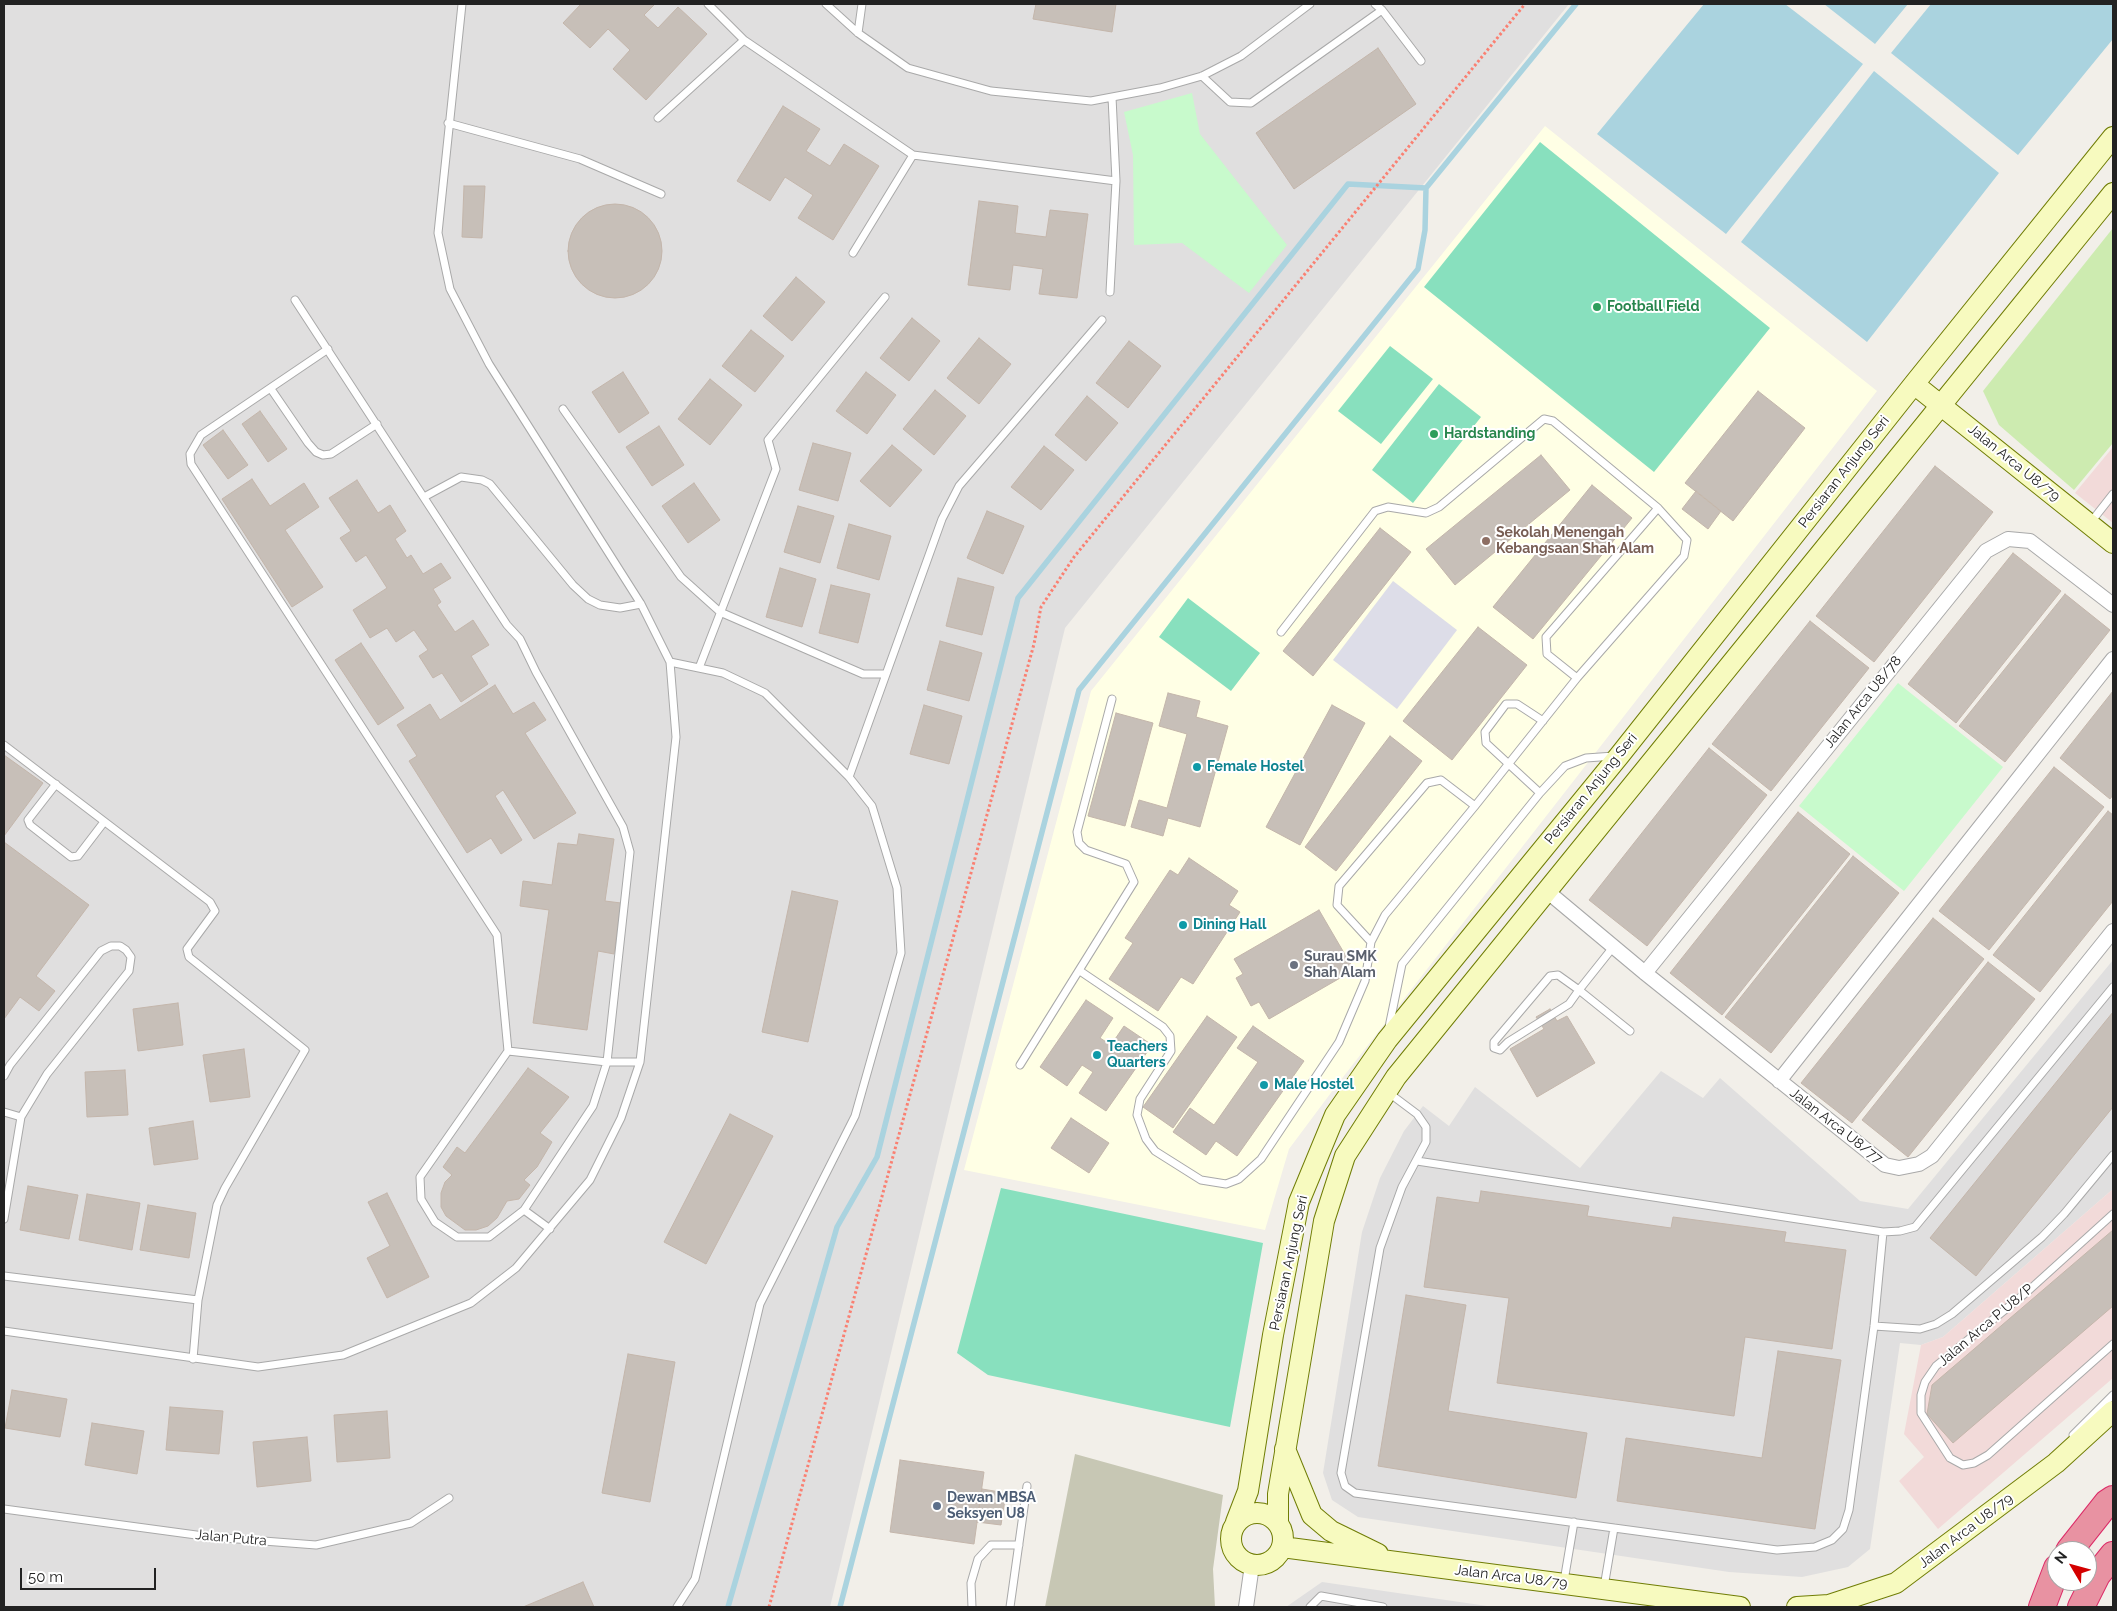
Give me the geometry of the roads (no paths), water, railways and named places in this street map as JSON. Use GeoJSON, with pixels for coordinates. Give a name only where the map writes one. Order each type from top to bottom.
{"type":"FeatureCollection","features":[{"type":"Feature","properties":{"kind":"highway"},"geometry":{"type":"LineString","coordinates":[[2077,1541],[2107,1503],[2113,1499]]}},
{"type":"Feature","properties":{"kind":"highway"},"geometry":{"type":"LineString","coordinates":[[2081,1607],[2097,1575],[2113,1555]]}},
{"type":"Feature","properties":{"kind":"highway"},"geometry":{"type":"LineString","coordinates":[[2042,1607],[2048,1591]]}},
{"type":"Feature","properties":{"kind":"street","name":"Persiaran Anjung Seri"},"geometry":{"type":"LineString","coordinates":[[1236,1522],[1248,1491],[1273,1335],[1299,1202],[1335,1115],[1387,1040],[1619,756],[2113,137]]}},
{"type":"Feature","properties":{"kind":"street","name":"Persiaran Anjung Seri"},"geometry":{"type":"LineString","coordinates":[[1278,1521],[1278,1494],[1324,1221],[1344,1156],[1396,1077],[2113,194]]}},
{"type":"Feature","properties":{"kind":"street","name":"Jalan Arca U8/79"},"geometry":{"type":"LineString","coordinates":[[1914,384],[2113,544]]}},
{"type":"Feature","properties":{"kind":"street","name":"Jalan Arca U8/78"},"geometry":{"type":"LineString","coordinates":[[1645,973],[1986,550],[2008,539],[2030,542],[2113,605]]}},
{"type":"Feature","properties":{"kind":"street"},"geometry":{"type":"LineString","coordinates":[[1780,1081],[2113,659]]}},
{"type":"Feature","properties":{"kind":"street","name":"Jalan Arca U8/77"},"geometry":{"type":"LineString","coordinates":[[1548,892],[1645,973],[1885,1165],[1899,1168],[1919,1164],[1932,1156],[2113,931]]}},
{"type":"Feature","properties":{"kind":"street","name":"Jalan Arca U8/79"},"geometry":{"type":"LineString","coordinates":[[1797,1607],[1829,1605],[1896,1583],[2056,1462],[2113,1410]]}},
{"type":"Feature","properties":{"kind":"street"},"geometry":{"type":"LineString","coordinates":[[1285,1449],[1312,1514],[1331,1531],[1393,1562]]}},
{"type":"Feature","properties":{"kind":"street"},"geometry":{"type":"LineString","coordinates":[[1257,1512],[1268,1514],[1278,1521],[1284,1539],[1278,1556],[1262,1565],[1252,1565],[1242,1561],[1234,1553],[1231,1543],[1231,1532],[1236,1522],[1246,1515],[1257,1512]]}},
{"type":"Feature","properties":{"kind":"street","name":"Jalan Arca U8/79"},"geometry":{"type":"LineString","coordinates":[[1282,1547],[1740,1607]]}},
{"type":"Feature","properties":{"kind":"street"},"geometry":{"type":"LineString","coordinates":[[1246,1607],[1252,1565]]}},
{"type":"Feature","properties":{"kind":"lane"},"geometry":{"type":"LineString","coordinates":[[4,1331],[258,1367],[343,1355],[471,1303],[516,1268],[550,1230],[590,1180],[620,1118],[640,1062],[676,738],[670,662],[641,604],[489,364],[450,289],[438,232],[462,4]]}},
{"type":"Feature","properties":{"kind":"lane"},"geometry":{"type":"LineString","coordinates":[[708,4],[744,40],[913,155],[1116,181]]}},
{"type":"Feature","properties":{"kind":"lane"},"geometry":{"type":"LineString","coordinates":[[826,4],[858,33],[908,68],[991,90],[1091,101],[1160,88],[1202,76],[1241,56],[1310,4]]}},
{"type":"Feature","properties":{"kind":"lane"},"geometry":{"type":"LineString","coordinates":[[858,33],[862,4]]}},
{"type":"Feature","properties":{"kind":"lane"},"geometry":{"type":"LineString","coordinates":[[1375,4],[1382,10],[1420,61]]}},
{"type":"Feature","properties":{"kind":"lane"},"geometry":{"type":"LineString","coordinates":[[1202,76],[1230,102],[1251,102],[1382,10]]}},
{"type":"Feature","properties":{"kind":"lane"},"geometry":{"type":"LineString","coordinates":[[658,118],[744,40]]}},
{"type":"Feature","properties":{"kind":"lane"},"geometry":{"type":"LineString","coordinates":[[1110,292],[1116,181],[1112,96]]}},
{"type":"Feature","properties":{"kind":"lane"},"geometry":{"type":"LineString","coordinates":[[448,123],[580,159],[661,194]]}},
{"type":"Feature","properties":{"kind":"lane"},"geometry":{"type":"LineString","coordinates":[[853,253],[913,155]]}},
{"type":"Feature","properties":{"kind":"lane"},"geometry":{"type":"LineString","coordinates":[[699,668],[776,469],[768,440],[885,297]]}},
{"type":"Feature","properties":{"kind":"lane"},"geometry":{"type":"LineString","coordinates":[[295,300],[328,350],[424,497],[507,625],[520,640],[623,827],[630,852],[607,1062],[593,1106],[524,1210],[489,1237],[457,1237],[435,1222],[421,1199],[420,1177],[508,1051],[497,935],[191,464],[190,454],[201,435],[328,350]]}},
{"type":"Feature","properties":{"kind":"lane"},"geometry":{"type":"LineString","coordinates":[[849,777],[942,519],[959,486],[1102,320]]}},
{"type":"Feature","properties":{"kind":"lane"},"geometry":{"type":"LineString","coordinates":[[271,389],[308,443],[316,452],[323,455],[331,454],[376,424]]}},
{"type":"Feature","properties":{"kind":"lane"},"geometry":{"type":"LineString","coordinates":[[563,409],[682,577],[720,612],[863,674],[886,674]]}},
{"type":"Feature","properties":{"kind":"lane"},"geometry":{"type":"LineString","coordinates":[[1080,971],[1163,1026],[1170,1036],[1171,1051],[1140,1099],[1137,1115],[1146,1139],[1155,1150],[1201,1180],[1226,1184],[1240,1180],[1261,1159],[1339,1042],[1365,981],[1371,942],[1385,915],[1577,678],[1684,556],[1687,540],[1658,508],[1553,421],[1544,419],[1439,507],[1426,513],[1388,508],[1375,511],[1281,632]]}},
{"type":"Feature","properties":{"kind":"lane"},"geometry":{"type":"LineString","coordinates":[[424,497],[461,477],[482,480],[490,484],[572,585],[588,599],[600,605],[620,608],[641,604]]}},
{"type":"Feature","properties":{"kind":"lane"},"geometry":{"type":"LineString","coordinates":[[2089,524],[2113,494]]}},
{"type":"Feature","properties":{"kind":"lane"},"geometry":{"type":"LineString","coordinates":[[1577,678],[1546,654],[1546,637],[1658,508]]}},
{"type":"Feature","properties":{"kind":"lane"},"geometry":{"type":"LineString","coordinates":[[670,662],[723,673],[766,693],[849,777],[872,806],[897,888],[901,953],[855,1116],[760,1304],[695,1579],[677,1607]]}},
{"type":"Feature","properties":{"kind":"lane"},"geometry":{"type":"LineString","coordinates":[[1020,1065],[1134,882],[1126,864],[1086,850],[1079,843],[1077,832],[1112,699]]}},
{"type":"Feature","properties":{"kind":"lane"},"geometry":{"type":"LineString","coordinates":[[1540,793],[1486,743],[1485,732],[1506,704],[1517,704],[1543,721]]}},
{"type":"Feature","properties":{"kind":"lane"},"geometry":{"type":"LineString","coordinates":[[4,745],[210,902],[215,911],[187,950],[189,957],[305,1050],[224,1188],[217,1205],[198,1300],[193,1359]]}},
{"type":"Feature","properties":{"kind":"lane"},"geometry":{"type":"LineString","coordinates":[[1387,1040],[1402,964],[1540,793],[1565,766],[1586,758],[1619,756]]}},
{"type":"Feature","properties":{"kind":"lane"},"geometry":{"type":"LineString","coordinates":[[1371,942],[1337,905],[1339,886],[1427,783],[1441,780],[1475,806]]}},
{"type":"Feature","properties":{"kind":"lane"},"geometry":{"type":"LineString","coordinates":[[56,784],[28,820],[30,825],[72,857],[78,856],[104,822]]}},
{"type":"Feature","properties":{"kind":"lane"},"geometry":{"type":"LineString","coordinates":[[4,1076],[10,1065],[101,951],[111,946],[120,946],[126,950],[131,957],[128,971],[47,1074],[21,1117],[4,1219]]}},
{"type":"Feature","properties":{"kind":"lane"},"geometry":{"type":"LineString","coordinates":[[1614,946],[1579,990],[1569,1004],[1508,1042],[1500,1050],[1494,1048],[1494,1042],[1550,976],[1558,974],[1579,990],[1630,1031]]}},
{"type":"Feature","properties":{"kind":"lane"},"geometry":{"type":"LineString","coordinates":[[1417,1161],[1883,1232],[1900,1231],[1915,1226],[2113,987]]}},
{"type":"Feature","properties":{"kind":"lane"},"geometry":{"type":"LineString","coordinates":[[508,1051],[607,1062],[640,1062]]}},
{"type":"Feature","properties":{"kind":"lane"},"geometry":{"type":"LineString","coordinates":[[1386,1092],[1417,1114],[1426,1128],[1426,1142],[1402,1187],[1380,1248],[1341,1474],[1345,1486],[1355,1493],[1777,1550],[1815,1547],[1832,1540],[1843,1529],[1848,1510],[1874,1326],[1883,1232]]}},
{"type":"Feature","properties":{"kind":"lane"},"geometry":{"type":"LineString","coordinates":[[4,1112],[21,1117]]}},
{"type":"Feature","properties":{"kind":"lane"},"geometry":{"type":"LineString","coordinates":[[1874,1326],[1920,1329],[1936,1324],[1952,1314],[2058,1220],[2113,1155]]}},
{"type":"Feature","properties":{"kind":"lane"},"geometry":{"type":"LineString","coordinates":[[524,1210],[550,1230]]}},
{"type":"Feature","properties":{"kind":"lane","name":"Jalan Arca P U8/P"},"geometry":{"type":"LineString","coordinates":[[2110,1347],[1988,1455],[1974,1463],[1963,1465],[1950,1458],[1921,1413],[1921,1395],[1925,1382],[1936,1366],[2028,1291],[2113,1214]]}},
{"type":"Feature","properties":{"kind":"lane"},"geometry":{"type":"LineString","coordinates":[[4,1276],[198,1300]]}},
{"type":"Feature","properties":{"kind":"lane"},"geometry":{"type":"LineString","coordinates":[[2110,1347],[2113,1357]]}},
{"type":"Feature","properties":{"kind":"lane"},"geometry":{"type":"LineString","coordinates":[[2056,1462],[2061,1448],[2113,1395]]}},
{"type":"Feature","properties":{"kind":"lane"},"geometry":{"type":"LineString","coordinates":[[1010,1607],[1027,1486]]}},
{"type":"Feature","properties":{"kind":"lane","name":"Jalan Putra"},"geometry":{"type":"LineString","coordinates":[[4,1508],[211,1537],[316,1545],[411,1523],[449,1498]]}},
{"type":"Feature","properties":{"kind":"lane"},"geometry":{"type":"LineString","coordinates":[[1563,1584],[1574,1522]]}},
{"type":"Feature","properties":{"kind":"lane"},"geometry":{"type":"LineString","coordinates":[[1604,1590],[1614,1528]]}},
{"type":"Feature","properties":{"kind":"lane"},"geometry":{"type":"LineString","coordinates":[[972,1607],[971,1583],[978,1559],[991,1545],[1019,1545]]}},
{"type":"Feature","properties":{"kind":"lane"},"geometry":{"type":"LineString","coordinates":[[1310,1607],[1321,1596],[1383,1607]]}},
{"type":"Feature","properties":{"kind":"water"},"geometry":{"type":"Polygon","coordinates":[[[1704,4],[1785,4],[1863,64],[1726,234],[1597,134],[1704,4]]]}},
{"type":"Feature","properties":{"kind":"water"},"geometry":{"type":"Polygon","coordinates":[[[1824,4],[1908,4],[1875,44],[1824,4]]]}},
{"type":"Feature","properties":{"kind":"water"},"geometry":{"type":"Polygon","coordinates":[[[1931,4],[2113,4],[2113,39],[2018,155],[1891,53],[1931,4]]]}},
{"type":"Feature","properties":{"kind":"water"},"geometry":{"type":"Polygon","coordinates":[[[1874,71],[1999,173],[1867,342],[1741,242],[1874,71]]]}},
{"type":"Feature","properties":{"kind":"waterway"},"geometry":{"type":"LineString","coordinates":[[840,1607],[1079,690],[1418,269],[1425,230],[1426,188],[1576,4]]}},
{"type":"Feature","properties":{"kind":"waterway"},"geometry":{"type":"LineString","coordinates":[[728,1607],[837,1227],[877,1157],[1018,598],[1348,184],[1426,188]]}},
{"type":"Feature","properties":{"kind":"place","name":"Football Field"},"geometry":{"type":"Point","coordinates":[1597,307]}},
{"type":"Feature","properties":{"kind":"place","name":"Hardstanding"},"geometry":{"type":"Point","coordinates":[1434,434]}},
{"type":"Feature","properties":{"kind":"place","name":"Sekolah Menengah Kebangsaan Shah Alam"},"geometry":{"type":"Point","coordinates":[1486,541]}},
{"type":"Feature","properties":{"kind":"place","name":"Female Hostel"},"geometry":{"type":"Point","coordinates":[1197,767]}},
{"type":"Feature","properties":{"kind":"place","name":"Dining Hall"},"geometry":{"type":"Point","coordinates":[1183,925]}},
{"type":"Feature","properties":{"kind":"place","name":"Surau SMK Shah Alam"},"geometry":{"type":"Point","coordinates":[1294,965]}},
{"type":"Feature","properties":{"kind":"place","name":"Teachers Quarters"},"geometry":{"type":"Point","coordinates":[1097,1055]}},
{"type":"Feature","properties":{"kind":"place","name":"Male Hostel"},"geometry":{"type":"Point","coordinates":[1264,1085]}},
{"type":"Feature","properties":{"kind":"place","name":"Dewan MBSA Seksyen U8"},"geometry":{"type":"Point","coordinates":[937,1506]}}]}
